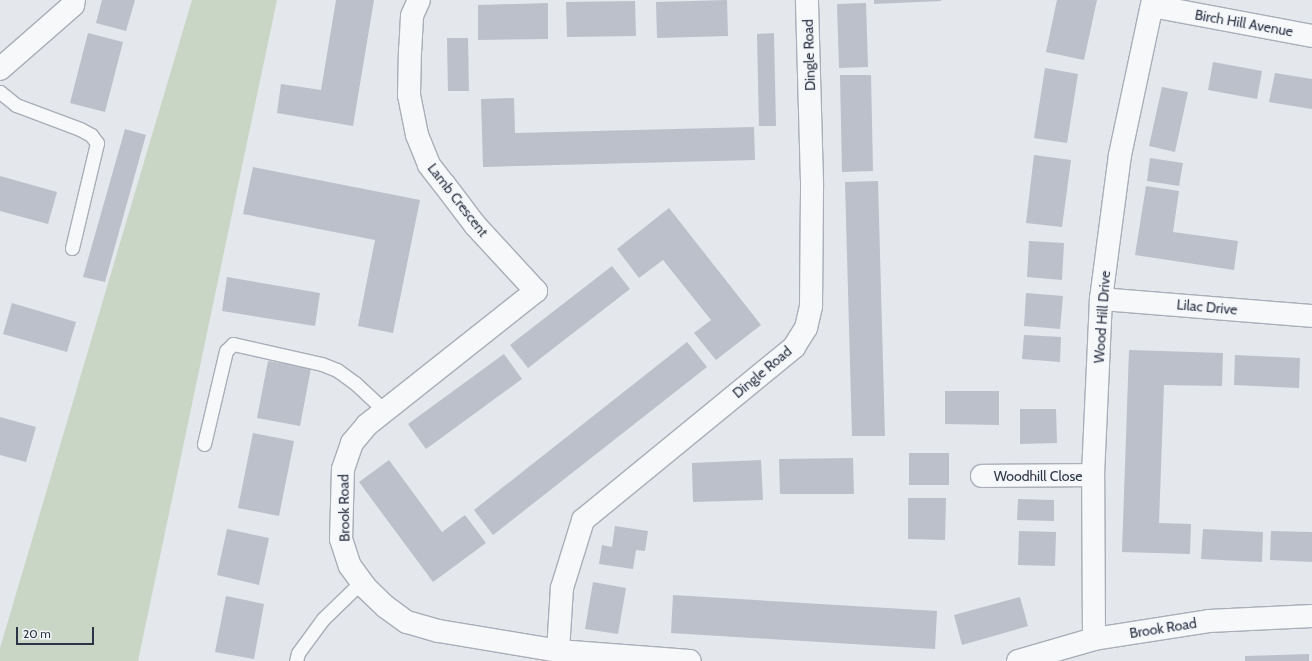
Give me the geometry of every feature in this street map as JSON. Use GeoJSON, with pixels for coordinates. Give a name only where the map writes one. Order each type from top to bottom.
{"type":"FeatureCollection","features":[{"type":"Feature","properties":{"kind":"street"},"geometry":{"type":"LineString","coordinates":[[0,69],[73,5],[74,0]]}},
{"type":"Feature","properties":{"kind":"street","name":"Lamb Crescent"},"geometry":{"type":"LineString","coordinates":[[420,0],[412,16],[410,50],[410,95],[417,135],[429,165],[448,190],[475,225],[536,291]]}},
{"type":"Feature","properties":{"kind":"street","name":"Dingle Road"},"geometry":{"type":"LineString","coordinates":[[558,651],[562,588],[583,520],[794,347],[806,328],[810,306],[812,182],[807,0]]}},
{"type":"Feature","properties":{"kind":"street","name":"Birch Hill Avenue"},"geometry":{"type":"LineString","coordinates":[[1152,3],[1312,36]]}},
{"type":"Feature","properties":{"kind":"street","name":"Wood Hill Drive"},"geometry":{"type":"LineString","coordinates":[[1094,639],[1093,475],[1101,299],[1120,155],[1152,3]]}},
{"type":"Feature","properties":{"kind":"street","name":"Brook Road"},"geometry":{"type":"LineString","coordinates":[[536,291],[367,425],[352,443],[343,469],[341,539],[350,566],[361,582],[386,607],[407,622],[439,631],[558,651],[690,661]]}},
{"type":"Feature","properties":{"kind":"street","name":"Lilac Drive"},"geometry":{"type":"LineString","coordinates":[[1101,299],[1312,316]]}},
{"type":"Feature","properties":{"kind":"street","name":"Woodhill Close"},"geometry":{"type":"LineString","coordinates":[[982,476],[1093,475]]}},
{"type":"Feature","properties":{"kind":"street","name":"Brook Road"},"geometry":{"type":"LineString","coordinates":[[1018,661],[1094,639],[1209,620],[1312,616]]}},
{"type":"Feature","properties":{"kind":"lane"},"geometry":{"type":"LineString","coordinates":[[0,92],[16,105],[80,129],[91,135],[97,143],[72,248]]}},
{"type":"Feature","properties":{"kind":"lane"},"geometry":{"type":"LineString","coordinates":[[204,444],[226,351],[233,344],[322,364],[337,370],[356,383],[386,411]]}},
{"type":"Feature","properties":{"kind":"lane"},"geometry":{"type":"LineString","coordinates":[[296,661],[298,653],[323,619],[361,582]]}},
{"type":"Feature","properties":{"kind":"green space"},"geometry":{"type":"Polygon","coordinates":[[[192,0],[277,0],[138,661],[0,661],[0,648],[192,0]]]}},
{"type":"Feature","properties":{"kind":"building"},"geometry":{"type":"Polygon","coordinates":[[[102,0],[135,0],[126,31],[96,23],[102,0]]]}},
{"type":"Feature","properties":{"kind":"building"},"geometry":{"type":"Polygon","coordinates":[[[336,0],[374,0],[353,126],[277,113],[281,84],[321,90],[336,0]]]}},
{"type":"Feature","properties":{"kind":"building"},"geometry":{"type":"Polygon","coordinates":[[[727,0],[728,36],[657,38],[656,2],[727,0]]]}},
{"type":"Feature","properties":{"kind":"building"},"geometry":{"type":"Polygon","coordinates":[[[874,0],[941,0],[941,1],[874,4],[874,0]]]}},
{"type":"Feature","properties":{"kind":"building"},"geometry":{"type":"Polygon","coordinates":[[[1057,0],[1097,0],[1084,60],[1046,52],[1057,0]]]}},
{"type":"Feature","properties":{"kind":"building"},"geometry":{"type":"Polygon","coordinates":[[[635,1],[636,36],[567,37],[566,2],[635,1]]]}},
{"type":"Feature","properties":{"kind":"building"},"geometry":{"type":"Polygon","coordinates":[[[548,3],[548,39],[478,40],[478,5],[548,3]]]}},
{"type":"Feature","properties":{"kind":"building"},"geometry":{"type":"Polygon","coordinates":[[[866,3],[868,67],[839,68],[837,4],[866,3]]]}},
{"type":"Feature","properties":{"kind":"building"},"geometry":{"type":"Polygon","coordinates":[[[88,33],[123,42],[105,112],[70,103],[88,33]]]}},
{"type":"Feature","properties":{"kind":"building"},"geometry":{"type":"Polygon","coordinates":[[[774,33],[776,126],[759,126],[757,34],[774,33]]]}},
{"type":"Feature","properties":{"kind":"building"},"geometry":{"type":"Polygon","coordinates":[[[447,38],[468,38],[469,91],[448,91],[447,38]]]}},
{"type":"Feature","properties":{"kind":"building"},"geometry":{"type":"Polygon","coordinates":[[[1213,62],[1262,71],[1257,99],[1208,90],[1213,62]]]}},
{"type":"Feature","properties":{"kind":"building"},"geometry":{"type":"Polygon","coordinates":[[[1045,68],[1078,74],[1067,143],[1034,138],[1045,68]]]}},
{"type":"Feature","properties":{"kind":"building"},"geometry":{"type":"Polygon","coordinates":[[[1275,73],[1312,79],[1312,109],[1269,102],[1275,73]]]}},
{"type":"Feature","properties":{"kind":"building"},"geometry":{"type":"Polygon","coordinates":[[[840,75],[871,75],[873,171],[842,172],[840,75]]]}},
{"type":"Feature","properties":{"kind":"building"},"geometry":{"type":"Polygon","coordinates":[[[1162,87],[1188,92],[1175,152],[1149,146],[1162,87]]]}},
{"type":"Feature","properties":{"kind":"building"},"geometry":{"type":"Polygon","coordinates":[[[514,98],[515,133],[754,127],[755,160],[483,167],[481,99],[514,98]]]}},
{"type":"Feature","properties":{"kind":"building"},"geometry":{"type":"Polygon","coordinates":[[[125,129],[146,135],[105,282],[83,277],[125,129]]]}},
{"type":"Feature","properties":{"kind":"building"},"geometry":{"type":"Polygon","coordinates":[[[1034,155],[1071,160],[1062,227],[1026,223],[1034,155]]]}},
{"type":"Feature","properties":{"kind":"building"},"geometry":{"type":"Polygon","coordinates":[[[1150,158],[1183,163],[1179,186],[1147,181],[1150,158]]]}},
{"type":"Feature","properties":{"kind":"building"},"geometry":{"type":"Polygon","coordinates":[[[253,167],[420,200],[393,333],[358,326],[375,240],[243,214],[253,167]]]}},
{"type":"Feature","properties":{"kind":"building"},"geometry":{"type":"Polygon","coordinates":[[[0,176],[57,192],[48,224],[0,211],[0,176]]]}},
{"type":"Feature","properties":{"kind":"building"},"geometry":{"type":"Polygon","coordinates":[[[878,181],[885,436],[852,436],[845,182],[878,181]]]}},
{"type":"Feature","properties":{"kind":"building"},"geometry":{"type":"Polygon","coordinates":[[[1146,186],[1179,191],[1173,232],[1238,241],[1234,270],[1135,255],[1146,186]]]}},
{"type":"Feature","properties":{"kind":"building"},"geometry":{"type":"Polygon","coordinates":[[[669,208],[761,325],[716,360],[694,333],[711,320],[663,260],[639,278],[617,249],[669,208]]]}},
{"type":"Feature","properties":{"kind":"building"},"geometry":{"type":"Polygon","coordinates":[[[1029,241],[1064,243],[1062,280],[1027,277],[1029,241]]]}},
{"type":"Feature","properties":{"kind":"building"},"geometry":{"type":"Polygon","coordinates":[[[612,266],[630,289],[528,368],[510,345],[612,266]]]}},
{"type":"Feature","properties":{"kind":"building"},"geometry":{"type":"Polygon","coordinates":[[[227,277],[320,293],[315,326],[222,311],[227,277]]]}},
{"type":"Feature","properties":{"kind":"building"},"geometry":{"type":"Polygon","coordinates":[[[1026,293],[1063,296],[1060,329],[1024,326],[1026,293]]]}},
{"type":"Feature","properties":{"kind":"building"},"geometry":{"type":"Polygon","coordinates":[[[12,303],[76,322],[67,352],[3,334],[12,303]]]}},
{"type":"Feature","properties":{"kind":"building"},"geometry":{"type":"Polygon","coordinates":[[[1024,335],[1061,337],[1060,362],[1022,359],[1024,335]]]}},
{"type":"Feature","properties":{"kind":"building"},"geometry":{"type":"Polygon","coordinates":[[[687,342],[707,367],[493,535],[474,510],[687,342]]]}},
{"type":"Feature","properties":{"kind":"building"},"geometry":{"type":"Polygon","coordinates":[[[1129,350],[1223,353],[1222,386],[1164,385],[1159,523],[1191,524],[1190,554],[1122,552],[1129,350]]]}},
{"type":"Feature","properties":{"kind":"building"},"geometry":{"type":"Polygon","coordinates":[[[504,354],[522,379],[426,449],[408,424],[504,354]]]}},
{"type":"Feature","properties":{"kind":"building"},"geometry":{"type":"Polygon","coordinates":[[[1235,355],[1300,358],[1299,388],[1234,385],[1235,355]]]}},
{"type":"Feature","properties":{"kind":"building"},"geometry":{"type":"Polygon","coordinates":[[[268,361],[311,368],[300,426],[257,418],[268,361]]]}},
{"type":"Feature","properties":{"kind":"building"},"geometry":{"type":"Polygon","coordinates":[[[945,391],[999,391],[999,425],[945,424],[945,391]]]}},
{"type":"Feature","properties":{"kind":"building"},"geometry":{"type":"Polygon","coordinates":[[[1020,409],[1056,409],[1057,443],[1020,444],[1020,409]]]}},
{"type":"Feature","properties":{"kind":"building"},"geometry":{"type":"Polygon","coordinates":[[[0,417],[36,427],[26,462],[0,455],[0,417]]]}},
{"type":"Feature","properties":{"kind":"building"},"geometry":{"type":"Polygon","coordinates":[[[253,433],[294,441],[279,516],[238,508],[253,433]]]}},
{"type":"Feature","properties":{"kind":"building"},"geometry":{"type":"Polygon","coordinates":[[[909,453],[949,453],[949,485],[909,485],[909,453]]]}},
{"type":"Feature","properties":{"kind":"building"},"geometry":{"type":"Polygon","coordinates":[[[853,458],[854,494],[780,494],[779,459],[853,458]]]}},
{"type":"Feature","properties":{"kind":"building"},"geometry":{"type":"Polygon","coordinates":[[[389,460],[442,532],[465,515],[486,543],[433,582],[359,482],[389,460]]]}},
{"type":"Feature","properties":{"kind":"building"},"geometry":{"type":"Polygon","coordinates":[[[761,460],[763,500],[693,502],[692,463],[761,460]]]}},
{"type":"Feature","properties":{"kind":"building"},"geometry":{"type":"Polygon","coordinates":[[[908,498],[946,498],[945,540],[908,539],[908,498]]]}},
{"type":"Feature","properties":{"kind":"building"},"geometry":{"type":"Polygon","coordinates":[[[1018,499],[1054,500],[1054,521],[1017,520],[1018,499]]]}},
{"type":"Feature","properties":{"kind":"building"},"geometry":{"type":"Polygon","coordinates":[[[615,526],[648,531],[645,551],[636,550],[633,569],[599,564],[602,545],[612,547],[615,526]]]}},
{"type":"Feature","properties":{"kind":"building"},"geometry":{"type":"Polygon","coordinates":[[[227,529],[269,538],[259,585],[217,575],[227,529]]]}},
{"type":"Feature","properties":{"kind":"building"},"geometry":{"type":"Polygon","coordinates":[[[1203,529],[1263,532],[1262,562],[1201,559],[1203,529]]]}},
{"type":"Feature","properties":{"kind":"building"},"geometry":{"type":"Polygon","coordinates":[[[1019,531],[1056,532],[1055,566],[1018,565],[1019,531]]]}},
{"type":"Feature","properties":{"kind":"building"},"geometry":{"type":"Polygon","coordinates":[[[1271,531],[1312,532],[1312,562],[1270,560],[1271,531]]]}},
{"type":"Feature","properties":{"kind":"building"},"geometry":{"type":"Polygon","coordinates":[[[593,582],[626,588],[618,634],[585,629],[593,582]]]}},
{"type":"Feature","properties":{"kind":"building"},"geometry":{"type":"Polygon","coordinates":[[[673,595],[937,611],[935,649],[671,633],[673,595]]]}},
{"type":"Feature","properties":{"kind":"building"},"geometry":{"type":"Polygon","coordinates":[[[226,596],[264,604],[254,659],[215,652],[226,596]]]}},
{"type":"Feature","properties":{"kind":"building"},"geometry":{"type":"Polygon","coordinates":[[[1020,597],[1028,626],[962,645],[954,615],[1020,597]]]}},
{"type":"Feature","properties":{"kind":"building"},"geometry":{"type":"Polygon","coordinates":[[[1309,654],[1309,661],[1245,661],[1245,656],[1309,654]]]}}]}
